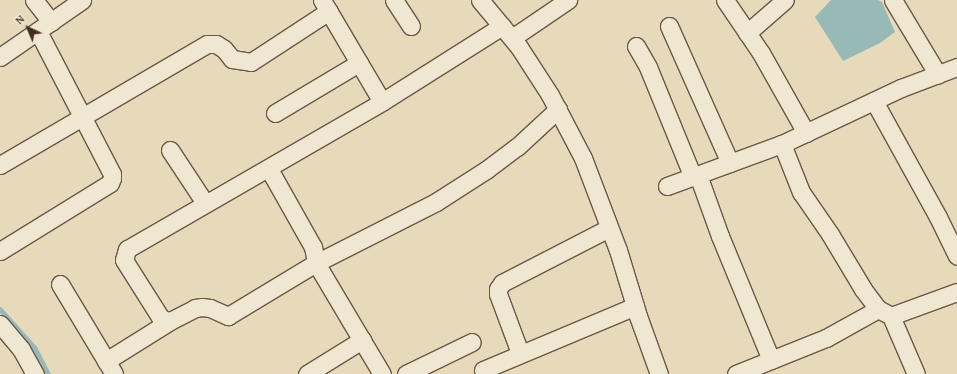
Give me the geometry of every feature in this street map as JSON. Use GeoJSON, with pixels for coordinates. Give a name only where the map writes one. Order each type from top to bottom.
{"type":"FeatureCollection","features":[{"type":"Feature","properties":{"kind":"street"},"geometry":{"type":"LineString","coordinates":[[0,251],[110,183],[112,174],[81,117],[34,0]]}},
{"type":"Feature","properties":{"kind":"street"},"geometry":{"type":"LineString","coordinates":[[0,57],[82,0]]}},
{"type":"Feature","properties":{"kind":"street"},"geometry":{"type":"LineString","coordinates":[[394,0],[411,26]]}},
{"type":"Feature","properties":{"kind":"street"},"geometry":{"type":"LineString","coordinates":[[480,0],[507,32],[531,65],[558,109],[583,158],[609,228],[659,374]]}},
{"type":"Feature","properties":{"kind":"street"},"geometry":{"type":"LineString","coordinates":[[170,321],[164,320],[160,317],[124,260],[127,248],[205,203],[269,169],[382,102],[507,32],[568,0]]}},
{"type":"Feature","properties":{"kind":"street"},"geometry":{"type":"LineString","coordinates":[[725,0],[747,33],[806,133]]}},
{"type":"Feature","properties":{"kind":"street"},"geometry":{"type":"LineString","coordinates":[[747,33],[785,0]]}},
{"type":"Feature","properties":{"kind":"street"},"geometry":{"type":"LineString","coordinates":[[893,0],[938,75]]}},
{"type":"Feature","properties":{"kind":"street"},"geometry":{"type":"LineString","coordinates":[[0,165],[207,44],[216,44],[224,49],[232,59],[251,62],[326,6],[382,102]]}},
{"type":"Feature","properties":{"kind":"street"},"geometry":{"type":"LineString","coordinates":[[668,26],[730,163]]}},
{"type":"Feature","properties":{"kind":"street"},"geometry":{"type":"LineString","coordinates":[[636,46],[648,67],[696,176],[771,360]]}},
{"type":"Feature","properties":{"kind":"street"},"geometry":{"type":"LineString","coordinates":[[275,114],[359,63]]}},
{"type":"Feature","properties":{"kind":"street"},"geometry":{"type":"LineString","coordinates":[[667,186],[782,144],[901,88],[957,67]]}},
{"type":"Feature","properties":{"kind":"street"},"geometry":{"type":"LineString","coordinates":[[874,101],[938,217],[957,256]]}},
{"type":"Feature","properties":{"kind":"street"},"geometry":{"type":"LineString","coordinates":[[60,284],[110,368],[170,321],[195,308],[210,308],[228,316],[316,263],[436,202],[486,170],[517,147],[558,109]]}},
{"type":"Feature","properties":{"kind":"street"},"geometry":{"type":"LineString","coordinates":[[782,144],[801,192],[830,234],[863,289],[885,312],[916,374]]}},
{"type":"Feature","properties":{"kind":"street"},"geometry":{"type":"LineString","coordinates":[[170,150],[205,203]]}},
{"type":"Feature","properties":{"kind":"street"},"geometry":{"type":"LineString","coordinates":[[269,169],[313,247],[316,263],[382,374]]}},
{"type":"Feature","properties":{"kind":"street"},"geometry":{"type":"LineString","coordinates":[[520,353],[498,294],[498,290],[502,283],[609,228]]}},
{"type":"Feature","properties":{"kind":"street"},"geometry":{"type":"LineString","coordinates":[[736,374],[826,338],[885,312],[957,292]]}},
{"type":"Feature","properties":{"kind":"street"},"geometry":{"type":"LineString","coordinates":[[483,370],[520,353],[635,306]]}},
{"type":"Feature","properties":{"kind":"street"},"geometry":{"type":"LineString","coordinates":[[0,324],[22,349],[35,374]]}},
{"type":"Feature","properties":{"kind":"street"},"geometry":{"type":"LineString","coordinates":[[307,374],[362,340]]}},
{"type":"Feature","properties":{"kind":"street"},"geometry":{"type":"LineString","coordinates":[[406,374],[472,342]]}},
{"type":"Feature","properties":{"kind":"water"},"geometry":{"type":"Polygon","coordinates":[[[831,0],[878,0],[882,2],[895,32],[880,43],[843,61],[815,17],[831,0]]]}},
{"type":"Feature","properties":{"kind":"waterway"},"geometry":{"type":"LineString","coordinates":[[0,309],[35,348],[48,374]]}}]}
